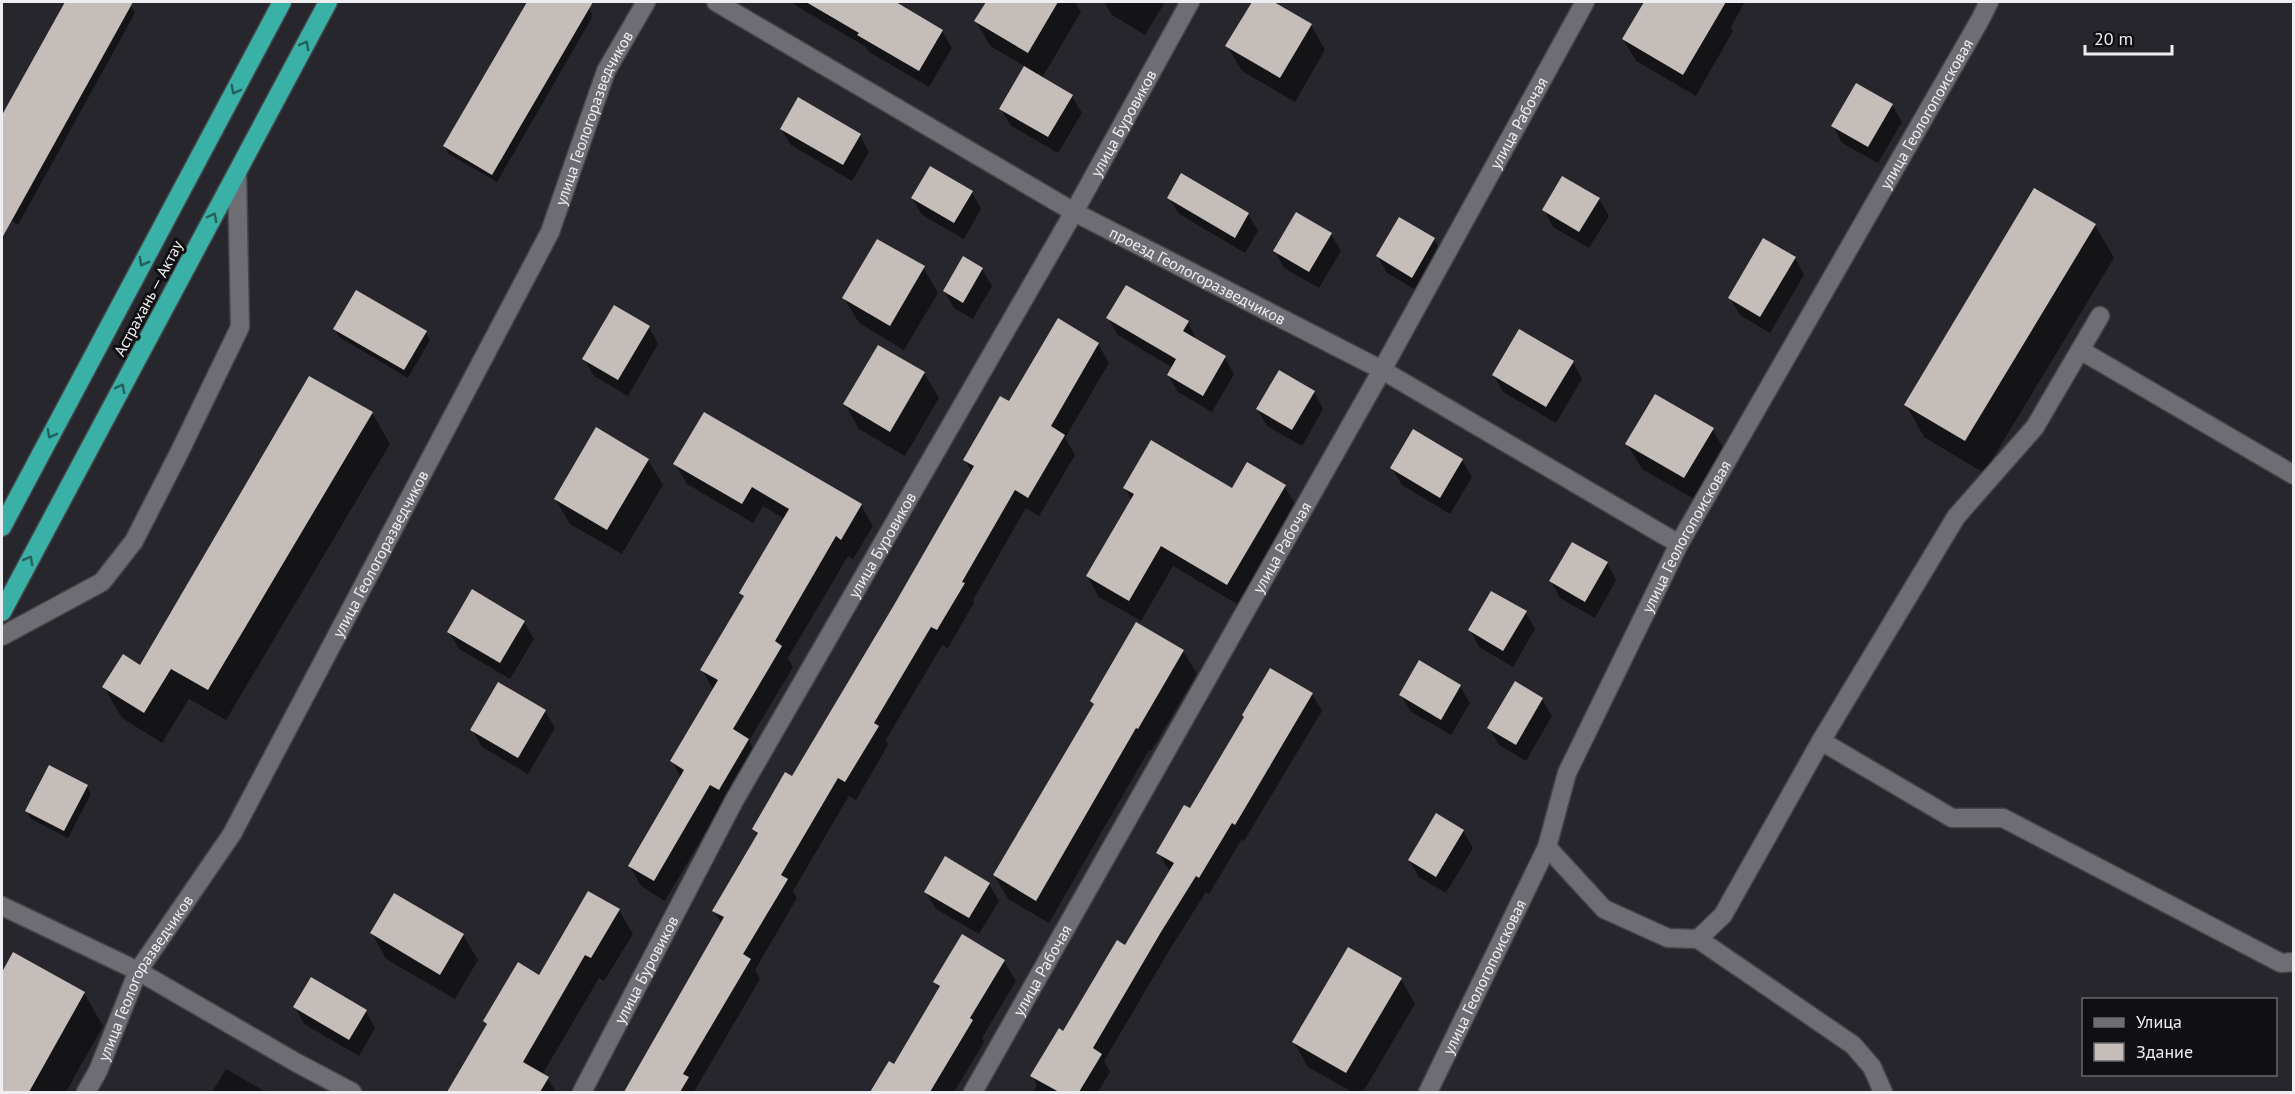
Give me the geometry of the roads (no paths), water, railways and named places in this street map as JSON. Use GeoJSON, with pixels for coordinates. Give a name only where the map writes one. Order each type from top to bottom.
{"type":"FeatureCollection","features":[{"type":"Feature","properties":{"kind":"highway","name":"Астрахань — Актау"},"geometry":{"type":"LineString","coordinates":[[3,522],[282,2]]}},
{"type":"Feature","properties":{"kind":"highway","name":"Астрахань — Актау"},"geometry":{"type":"LineString","coordinates":[[2,612],[328,2]]}},
{"type":"Feature","properties":{"kind":"street","name":"улица Геологоразведчиков"},"geometry":{"type":"LineString","coordinates":[[86,1092],[98,1071],[138,971],[232,834],[550,232],[606,71],[646,2]]}},
{"type":"Feature","properties":{"kind":"street","name":"проезд Геологоразведчиков"},"geometry":{"type":"LineString","coordinates":[[716,2],[1074,212],[1382,370],[1679,544]]}},
{"type":"Feature","properties":{"kind":"street","name":"улица Буровиков"},"geometry":{"type":"LineString","coordinates":[[582,1092],[734,801],[1074,212],[1190,2]]}},
{"type":"Feature","properties":{"kind":"street","name":"улица Рабочая"},"geometry":{"type":"LineString","coordinates":[[973,1092],[1382,370],[1585,2]]}},
{"type":"Feature","properties":{"kind":"street","name":"улица Геологопоисковая"},"geometry":{"type":"LineString","coordinates":[[1428,1092],[1547,847],[1567,773],[1679,544],[1989,2]]}},
{"type":"Feature","properties":{"kind":"street"},"geometry":{"type":"LineString","coordinates":[[2,636],[102,582],[134,541],[179,453],[240,327],[237,172]]}},
{"type":"Feature","properties":{"kind":"street"},"geometry":{"type":"LineString","coordinates":[[1698,939],[1723,915],[1821,741],[1956,517],[2035,427],[2100,316]]}},
{"type":"Feature","properties":{"kind":"street"},"geometry":{"type":"LineString","coordinates":[[2080,350],[2294,475]]}},
{"type":"Feature","properties":{"kind":"street"},"geometry":{"type":"LineString","coordinates":[[1821,741],[1952,818],[2003,818],[2282,963],[2294,962]]}},
{"type":"Feature","properties":{"kind":"street"},"geometry":{"type":"LineString","coordinates":[[1547,847],[1604,909],[1668,938],[1698,939],[1853,1045],[1872,1067],[1883,1092]]}},
{"type":"Feature","properties":{"kind":"street"},"geometry":{"type":"LineString","coordinates":[[2,906],[138,971],[297,1063],[352,1092]]}}]}
